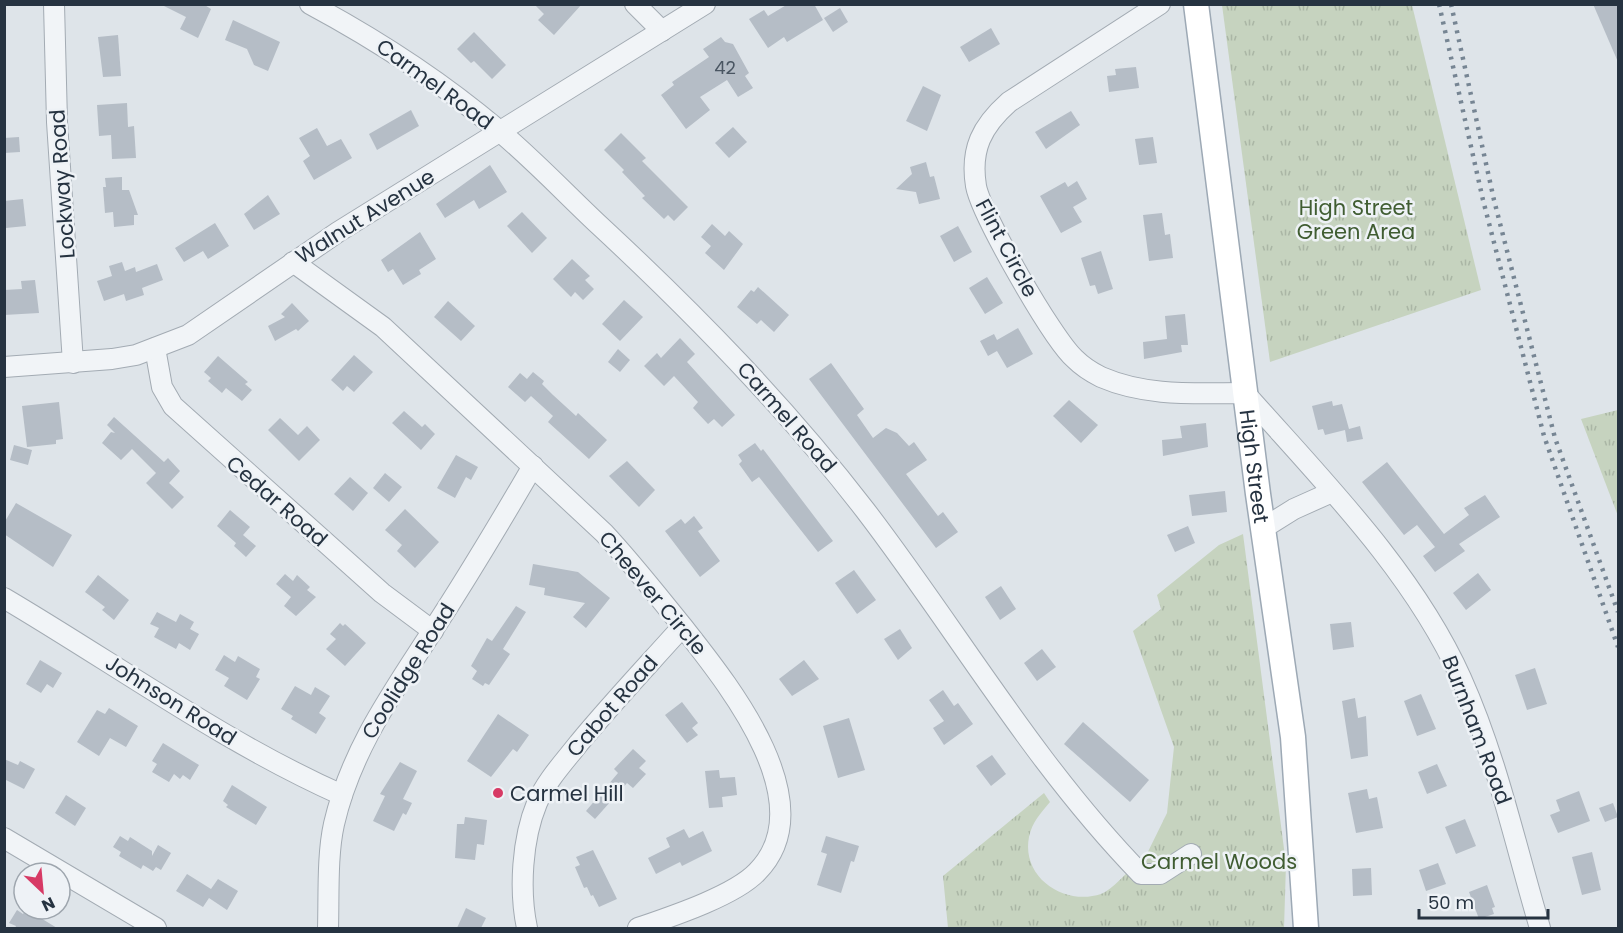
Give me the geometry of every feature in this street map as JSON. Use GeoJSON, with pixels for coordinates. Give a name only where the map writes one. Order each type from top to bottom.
{"type":"FeatureCollection","features":[{"type":"Feature","properties":{"kind":"main road","name":"High Street"},"geometry":{"type":"LineString","coordinates":[[1196,4],[1262,529],[1293,737],[1306,928]]}},
{"type":"Feature","properties":{"kind":"street","name":"Lockway Road"},"geometry":{"type":"LineString","coordinates":[[54,4],[57,123],[73,363]]}},
{"type":"Feature","properties":{"kind":"street","name":"Carmel Road"},"geometry":{"type":"LineString","coordinates":[[310,4],[413,64],[500,132],[650,273],[774,399],[867,512],[998,698],[1112,844],[1140,874],[1160,874],[1191,854]]}},
{"type":"Feature","properties":{"kind":"street"},"geometry":{"type":"LineString","coordinates":[[635,4],[662,31]]}},
{"type":"Feature","properties":{"kind":"street","name":"Walnut Avenue"},"geometry":{"type":"LineString","coordinates":[[4,368],[112,359],[155,348],[188,334],[293,262],[705,4]]}},
{"type":"Feature","properties":{"kind":"street","name":"Flint Circle"},"geometry":{"type":"LineString","coordinates":[[1160,4],[1009,102],[990,119],[980,135],[976,153],[976,187],[983,208],[1040,309],[1075,359],[1099,376],[1127,387],[1163,393],[1245,393]]}},
{"type":"Feature","properties":{"kind":"street","name":"Cheever Circle"},"geometry":{"type":"LineString","coordinates":[[293,262],[383,327],[533,466],[634,565],[729,685],[753,726],[771,765],[778,797],[779,823],[774,845],[758,872],[744,882],[706,902],[638,928]]}},
{"type":"Feature","properties":{"kind":"street","name":"Cedar Road"},"geometry":{"type":"LineString","coordinates":[[155,348],[162,387],[173,406],[382,593],[433,631]]}},
{"type":"Feature","properties":{"kind":"street","name":"Burnham Road"},"geometry":{"type":"LineString","coordinates":[[1245,393],[1332,492],[1406,585],[1439,637],[1461,677],[1496,771],[1540,928]]}},
{"type":"Feature","properties":{"kind":"street","name":"Coolidge Road"},"geometry":{"type":"LineString","coordinates":[[328,928],[333,827],[342,795],[367,732],[400,677],[433,631],[533,466]]}},
{"type":"Feature","properties":{"kind":"street"},"geometry":{"type":"LineString","coordinates":[[1262,529],[1294,509],[1332,492]]}},
{"type":"Feature","properties":{"kind":"street","name":"Johnson Road"},"geometry":{"type":"LineString","coordinates":[[4,598],[205,723],[305,779],[342,795]]}},
{"type":"Feature","properties":{"kind":"street","name":"Cabot Road"},"geometry":{"type":"LineString","coordinates":[[527,928],[524,870],[527,836],[537,801],[593,726],[682,627]]}},
{"type":"Feature","properties":{"kind":"street"},"geometry":{"type":"LineString","coordinates":[[4,838],[156,928]]}},
{"type":"Feature","properties":{"kind":"green space","name":"High Street Green Area"},"geometry":{"type":"Polygon","coordinates":[[[1222,5],[1412,5],[1481,290],[1270,362],[1222,5]]]}},
{"type":"Feature","properties":{"kind":"green space"},"geometry":{"type":"Polygon","coordinates":[[[1618,410],[1618,516],[1581,419],[1618,410]]]}},
{"type":"Feature","properties":{"kind":"green space","name":"Carmel Woods"},"geometry":{"type":"Polygon","coordinates":[[[1243,534],[1286,864],[1284,928],[948,928],[943,876],[1044,793],[1050,802],[1032,827],[1028,852],[1032,865],[1048,885],[1073,896],[1087,897],[1106,892],[1136,864],[1140,868],[1167,813],[1174,747],[1133,631],[1161,609],[1157,595],[1219,545],[1243,534]]]}},
{"type":"Feature","properties":{"kind":"building"},"geometry":{"type":"Polygon","coordinates":[[[160,4],[203,4],[211,9],[198,38],[180,29],[186,17],[160,4]]]}},
{"type":"Feature","properties":{"kind":"building"},"geometry":{"type":"Polygon","coordinates":[[[534,4],[582,4],[554,35],[538,20],[544,14],[534,4]]]}},
{"type":"Feature","properties":{"kind":"building"},"geometry":{"type":"Polygon","coordinates":[[[788,4],[814,4],[823,20],[787,42],[784,37],[768,48],[749,19],[764,10],[768,16],[788,4]]]}},
{"type":"Feature","properties":{"kind":"building"},"geometry":{"type":"Polygon","coordinates":[[[1593,4],[1618,4],[1618,62],[1593,4]]]}},
{"type":"Feature","properties":{"kind":"building"},"geometry":{"type":"Polygon","coordinates":[[[840,8],[848,22],[833,32],[824,18],[840,8]]]}},
{"type":"Feature","properties":{"kind":"building"},"geometry":{"type":"Polygon","coordinates":[[[233,20],[280,42],[268,71],[254,65],[247,49],[225,40],[233,20]]]}},
{"type":"Feature","properties":{"kind":"building"},"geometry":{"type":"Polygon","coordinates":[[[991,28],[1000,44],[969,62],[960,47],[991,28]]]}},
{"type":"Feature","properties":{"kind":"building"},"geometry":{"type":"Polygon","coordinates":[[[474,32],[506,65],[492,79],[474,61],[471,63],[457,49],[474,32]]]}},
{"type":"Feature","properties":{"kind":"building"},"geometry":{"type":"Polygon","coordinates":[[[118,35],[121,76],[103,77],[98,37],[118,35]]]}},
{"type":"Feature","properties":{"kind":"building"},"geometry":{"type":"Polygon","coordinates":[[[721,37],[725,42],[733,44],[749,73],[745,76],[753,88],[738,97],[727,80],[700,97],[710,110],[686,129],[661,95],[674,85],[672,82],[709,57],[703,49],[721,37]]]}},
{"type":"Feature","properties":{"kind":"building"},"geometry":{"type":"Polygon","coordinates":[[[1136,67],[1139,88],[1109,92],[1107,76],[1116,75],[1115,69],[1136,67]]]}},
{"type":"Feature","properties":{"kind":"building"},"geometry":{"type":"Polygon","coordinates":[[[923,86],[941,95],[927,131],[906,121],[923,86]]]}},
{"type":"Feature","properties":{"kind":"building"},"geometry":{"type":"Polygon","coordinates":[[[127,103],[128,127],[134,126],[136,158],[112,159],[111,135],[99,136],[97,105],[127,103]]]}},
{"type":"Feature","properties":{"kind":"building"},"geometry":{"type":"Polygon","coordinates":[[[411,110],[419,126],[377,150],[369,134],[411,110]]]}},
{"type":"Feature","properties":{"kind":"building"},"geometry":{"type":"Polygon","coordinates":[[[1071,111],[1080,125],[1046,149],[1035,132],[1071,111]]]}},
{"type":"Feature","properties":{"kind":"building"},"geometry":{"type":"Polygon","coordinates":[[[733,127],[747,142],[729,158],[715,143],[733,127]]]}},
{"type":"Feature","properties":{"kind":"building"},"geometry":{"type":"Polygon","coordinates":[[[317,128],[327,146],[341,139],[352,158],[314,180],[303,161],[310,156],[299,138],[317,128]]]}},
{"type":"Feature","properties":{"kind":"building"},"geometry":{"type":"Polygon","coordinates":[[[621,133],[646,158],[642,161],[688,207],[674,221],[668,215],[664,219],[642,198],[645,196],[604,150],[621,133]]]}},
{"type":"Feature","properties":{"kind":"building"},"geometry":{"type":"Polygon","coordinates":[[[19,137],[20,152],[4,153],[4,138],[19,137]]]}},
{"type":"Feature","properties":{"kind":"building"},"geometry":{"type":"Polygon","coordinates":[[[1153,137],[1157,163],[1139,165],[1135,139],[1153,137]]]}},
{"type":"Feature","properties":{"kind":"building"},"geometry":{"type":"Polygon","coordinates":[[[926,162],[930,177],[934,176],[940,199],[919,204],[916,192],[896,189],[912,174],[910,167],[926,162]]]}},
{"type":"Feature","properties":{"kind":"building"},"geometry":{"type":"Polygon","coordinates":[[[490,165],[507,192],[479,209],[474,200],[445,218],[436,204],[490,165]]]}},
{"type":"Feature","properties":{"kind":"building"},"geometry":{"type":"Polygon","coordinates":[[[122,177],[122,190],[129,190],[138,215],[134,215],[134,225],[114,227],[113,212],[105,213],[103,187],[106,187],[105,178],[122,177]]]}},
{"type":"Feature","properties":{"kind":"building"},"geometry":{"type":"Polygon","coordinates":[[[1077,181],[1087,199],[1073,207],[1082,222],[1061,233],[1040,196],[1065,182],[1068,187],[1077,181]]]}},
{"type":"Feature","properties":{"kind":"building"},"geometry":{"type":"Polygon","coordinates":[[[268,195],[280,214],[254,230],[244,214],[268,195]]]}},
{"type":"Feature","properties":{"kind":"building"},"geometry":{"type":"Polygon","coordinates":[[[23,199],[26,226],[6,228],[4,201],[23,199]]]}},
{"type":"Feature","properties":{"kind":"building"},"geometry":{"type":"Polygon","coordinates":[[[522,212],[547,238],[532,253],[507,226],[522,212]]]}},
{"type":"Feature","properties":{"kind":"building"},"geometry":{"type":"Polygon","coordinates":[[[1162,213],[1165,235],[1170,234],[1173,258],[1149,261],[1143,215],[1162,213]]]}},
{"type":"Feature","properties":{"kind":"building"},"geometry":{"type":"Polygon","coordinates":[[[215,223],[229,246],[208,259],[203,251],[184,262],[175,248],[215,223]]]}},
{"type":"Feature","properties":{"kind":"building"},"geometry":{"type":"Polygon","coordinates":[[[712,224],[725,236],[729,231],[743,244],[724,270],[705,253],[711,246],[701,237],[712,224]]]}},
{"type":"Feature","properties":{"kind":"building"},"geometry":{"type":"Polygon","coordinates":[[[958,226],[972,252],[954,262],[940,236],[958,226]]]}},
{"type":"Feature","properties":{"kind":"building"},"geometry":{"type":"Polygon","coordinates":[[[420,232],[436,259],[419,270],[421,274],[403,285],[393,269],[388,272],[381,260],[420,232]]]}},
{"type":"Feature","properties":{"kind":"building"},"geometry":{"type":"Polygon","coordinates":[[[1101,251],[1113,289],[1098,294],[1095,285],[1090,286],[1081,258],[1101,251]]]}},
{"type":"Feature","properties":{"kind":"building"},"geometry":{"type":"Polygon","coordinates":[[[572,259],[590,276],[585,280],[594,289],[583,300],[575,292],[571,297],[553,279],[572,259]]]}},
{"type":"Feature","properties":{"kind":"building"},"geometry":{"type":"Polygon","coordinates":[[[122,262],[125,271],[135,267],[136,272],[157,264],[163,280],[142,288],[144,295],[126,301],[124,294],[104,301],[97,281],[112,276],[109,266],[122,262]]]}},
{"type":"Feature","properties":{"kind":"building"},"geometry":{"type":"Polygon","coordinates":[[[987,277],[1003,303],[985,314],[969,288],[987,277]]]}},
{"type":"Feature","properties":{"kind":"building"},"geometry":{"type":"Polygon","coordinates":[[[35,280],[39,313],[4,315],[4,290],[22,289],[21,281],[35,280]]]}},
{"type":"Feature","properties":{"kind":"building"},"geometry":{"type":"Polygon","coordinates":[[[758,287],[789,315],[774,332],[761,320],[757,324],[737,307],[751,290],[754,292],[758,287]]]}},
{"type":"Feature","properties":{"kind":"building"},"geometry":{"type":"Polygon","coordinates":[[[624,300],[643,317],[620,341],[602,324],[624,300]]]}},
{"type":"Feature","properties":{"kind":"building"},"geometry":{"type":"Polygon","coordinates":[[[448,301],[475,326],[461,341],[434,317],[448,301]]]}},
{"type":"Feature","properties":{"kind":"building"},"geometry":{"type":"Polygon","coordinates":[[[292,303],[309,321],[298,331],[296,329],[275,341],[268,326],[285,317],[281,314],[292,303]]]}},
{"type":"Feature","properties":{"kind":"building"},"geometry":{"type":"Polygon","coordinates":[[[1185,314],[1188,345],[1181,345],[1182,352],[1144,359],[1143,342],[1167,339],[1165,316],[1185,314]]]}},
{"type":"Feature","properties":{"kind":"building"},"geometry":{"type":"Polygon","coordinates":[[[1018,328],[1033,354],[1007,368],[997,351],[988,356],[980,341],[994,334],[997,340],[1018,328]]]}},
{"type":"Feature","properties":{"kind":"building"},"geometry":{"type":"Polygon","coordinates":[[[680,338],[695,354],[687,362],[735,415],[722,427],[714,419],[708,424],[693,408],[698,402],[674,376],[664,386],[644,366],[657,353],[661,358],[680,338]]]}},
{"type":"Feature","properties":{"kind":"building"},"geometry":{"type":"Polygon","coordinates":[[[618,349],[630,360],[620,372],[608,362],[618,349]]]}},
{"type":"Feature","properties":{"kind":"building"},"geometry":{"type":"Polygon","coordinates":[[[354,355],[373,372],[354,392],[347,386],[343,391],[331,380],[354,355]]]}},
{"type":"Feature","properties":{"kind":"building"},"geometry":{"type":"Polygon","coordinates":[[[218,356],[248,382],[245,384],[252,390],[242,401],[226,388],[222,393],[208,381],[211,378],[204,372],[218,356]]]}},
{"type":"Feature","properties":{"kind":"building"},"geometry":{"type":"Polygon","coordinates":[[[831,363],[864,409],[857,415],[873,438],[886,428],[897,433],[909,446],[914,442],[927,460],[906,474],[938,516],[943,512],[958,532],[936,548],[809,379],[831,363]]]}},
{"type":"Feature","properties":{"kind":"building"},"geometry":{"type":"Polygon","coordinates":[[[533,372],[544,381],[542,384],[553,395],[576,416],[578,413],[607,440],[589,459],[548,422],[553,416],[531,396],[525,402],[508,387],[520,373],[527,379],[533,372]]]}},
{"type":"Feature","properties":{"kind":"building"},"geometry":{"type":"Polygon","coordinates":[[[1069,400],[1098,425],[1081,443],[1053,416],[1069,400]]]}},
{"type":"Feature","properties":{"kind":"building"},"geometry":{"type":"Polygon","coordinates":[[[1332,401],[1333,406],[1342,404],[1349,429],[1360,426],[1363,439],[1347,442],[1345,430],[1325,435],[1323,429],[1318,430],[1312,406],[1332,401]]]}},
{"type":"Feature","properties":{"kind":"building"},"geometry":{"type":"Polygon","coordinates":[[[59,402],[63,439],[56,440],[56,444],[27,447],[22,406],[59,402]]]}},
{"type":"Feature","properties":{"kind":"building"},"geometry":{"type":"Polygon","coordinates":[[[404,411],[422,427],[425,424],[435,434],[421,450],[392,423],[404,411]]]}},
{"type":"Feature","properties":{"kind":"building"},"geometry":{"type":"Polygon","coordinates":[[[114,417],[164,462],[168,458],[180,471],[169,483],[184,497],[172,509],[146,483],[156,473],[132,449],[121,460],[102,443],[111,432],[115,433],[107,425],[114,417]]]}},
{"type":"Feature","properties":{"kind":"building"},"geometry":{"type":"Polygon","coordinates":[[[280,418],[298,435],[307,426],[320,440],[299,461],[268,430],[280,418]]]}},
{"type":"Feature","properties":{"kind":"building"},"geometry":{"type":"Polygon","coordinates":[[[1206,423],[1208,447],[1163,456],[1162,440],[1182,438],[1180,426],[1206,423]]]}},
{"type":"Feature","properties":{"kind":"building"},"geometry":{"type":"Polygon","coordinates":[[[755,443],[761,451],[763,449],[833,541],[818,552],[759,477],[752,482],[739,464],[742,461],[738,455],[755,443]]]}},
{"type":"Feature","properties":{"kind":"building"},"geometry":{"type":"Polygon","coordinates":[[[14,445],[32,450],[28,465],[10,460],[14,445]]]}},
{"type":"Feature","properties":{"kind":"building"},"geometry":{"type":"Polygon","coordinates":[[[456,455],[478,467],[471,480],[466,477],[455,498],[437,488],[456,455]]]}},
{"type":"Feature","properties":{"kind":"building"},"geometry":{"type":"Polygon","coordinates":[[[627,461],[655,490],[639,507],[609,476],[627,461]]]}},
{"type":"Feature","properties":{"kind":"building"},"geometry":{"type":"Polygon","coordinates":[[[1387,462],[1444,534],[1469,515],[1464,508],[1485,495],[1500,517],[1459,544],[1465,551],[1435,572],[1423,556],[1435,547],[1417,525],[1404,535],[1362,482],[1387,462]]]}},
{"type":"Feature","properties":{"kind":"building"},"geometry":{"type":"Polygon","coordinates":[[[385,473],[402,487],[389,502],[373,488],[385,473]]]}},
{"type":"Feature","properties":{"kind":"building"},"geometry":{"type":"Polygon","coordinates":[[[350,477],[368,493],[353,511],[334,494],[350,477]]]}},
{"type":"Feature","properties":{"kind":"building"},"geometry":{"type":"Polygon","coordinates":[[[1225,491],[1227,512],[1192,516],[1189,495],[1225,491]]]}},
{"type":"Feature","properties":{"kind":"building"},"geometry":{"type":"Polygon","coordinates":[[[16,503],[72,535],[53,567],[4,534],[4,523],[16,503]]]}},
{"type":"Feature","properties":{"kind":"building"},"geometry":{"type":"Polygon","coordinates":[[[405,509],[439,542],[415,568],[397,551],[402,545],[385,530],[405,509]]]}},
{"type":"Feature","properties":{"kind":"building"},"geometry":{"type":"Polygon","coordinates":[[[230,510],[250,527],[243,535],[256,546],[246,557],[234,546],[236,543],[217,526],[230,510]]]}},
{"type":"Feature","properties":{"kind":"building"},"geometry":{"type":"Polygon","coordinates":[[[694,516],[703,528],[698,531],[720,561],[700,577],[665,531],[681,519],[685,524],[694,516]]]}},
{"type":"Feature","properties":{"kind":"building"},"geometry":{"type":"Polygon","coordinates":[[[1188,526],[1195,543],[1175,552],[1167,535],[1188,526]]]}},
{"type":"Feature","properties":{"kind":"building"},"geometry":{"type":"Polygon","coordinates":[[[533,564],[578,572],[610,598],[586,628],[573,617],[585,603],[544,595],[545,588],[529,585],[533,564]]]}},
{"type":"Feature","properties":{"kind":"building"},"geometry":{"type":"Polygon","coordinates":[[[854,570],[876,600],[857,614],[835,583],[854,570]]]}},
{"type":"Feature","properties":{"kind":"building"},"geometry":{"type":"Polygon","coordinates":[[[1478,573],[1491,590],[1466,610],[1453,593],[1478,573]]]}},
{"type":"Feature","properties":{"kind":"building"},"geometry":{"type":"Polygon","coordinates":[[[285,574],[293,581],[297,575],[310,587],[307,590],[316,597],[296,616],[284,606],[291,597],[276,584],[285,574]]]}},
{"type":"Feature","properties":{"kind":"building"},"geometry":{"type":"Polygon","coordinates":[[[98,575],[129,600],[114,620],[102,610],[105,607],[85,592],[98,575]]]}},
{"type":"Feature","properties":{"kind":"building"},"geometry":{"type":"Polygon","coordinates":[[[1001,586],[1016,609],[1000,620],[985,597],[1001,586]]]}},
{"type":"Feature","properties":{"kind":"building"},"geometry":{"type":"Polygon","coordinates":[[[516,606],[526,612],[503,649],[510,654],[489,685],[485,683],[483,686],[472,679],[477,671],[471,666],[487,638],[492,641],[516,606]]]}},
{"type":"Feature","properties":{"kind":"building"},"geometry":{"type":"Polygon","coordinates":[[[157,612],[176,622],[180,614],[194,622],[190,629],[199,634],[190,650],[179,643],[176,649],[154,637],[159,628],[150,624],[157,612]]]}},
{"type":"Feature","properties":{"kind":"building"},"geometry":{"type":"Polygon","coordinates":[[[1351,622],[1354,647],[1333,650],[1330,624],[1351,622]]]}},
{"type":"Feature","properties":{"kind":"building"},"geometry":{"type":"Polygon","coordinates":[[[340,623],[343,626],[345,624],[366,643],[345,666],[326,649],[336,639],[330,634],[340,623]]]}},
{"type":"Feature","properties":{"kind":"building"},"geometry":{"type":"Polygon","coordinates":[[[900,629],[912,648],[898,660],[884,639],[900,629]]]}},
{"type":"Feature","properties":{"kind":"building"},"geometry":{"type":"Polygon","coordinates":[[[1042,649],[1056,667],[1037,681],[1024,663],[1042,649]]]}},
{"type":"Feature","properties":{"kind":"building"},"geometry":{"type":"Polygon","coordinates":[[[224,655],[235,662],[238,656],[260,669],[256,677],[260,679],[247,700],[224,686],[229,678],[215,670],[224,655]]]}},
{"type":"Feature","properties":{"kind":"building"},"geometry":{"type":"Polygon","coordinates":[[[40,660],[62,673],[53,688],[47,684],[41,693],[26,684],[40,660]]]}},
{"type":"Feature","properties":{"kind":"building"},"geometry":{"type":"Polygon","coordinates":[[[804,660],[819,679],[792,696],[779,679],[804,660]]]}},
{"type":"Feature","properties":{"kind":"building"},"geometry":{"type":"Polygon","coordinates":[[[1535,668],[1547,704],[1527,710],[1515,675],[1535,668]]]}},
{"type":"Feature","properties":{"kind":"building"},"geometry":{"type":"Polygon","coordinates":[[[295,686],[311,695],[315,687],[330,696],[319,713],[326,718],[316,734],[291,719],[293,716],[281,709],[295,686]]]}},
{"type":"Feature","properties":{"kind":"building"},"geometry":{"type":"Polygon","coordinates":[[[943,690],[954,706],[958,703],[973,724],[944,745],[933,728],[944,721],[929,700],[943,690]]]}},
{"type":"Feature","properties":{"kind":"building"},"geometry":{"type":"Polygon","coordinates":[[[1421,694],[1436,729],[1417,736],[1404,701],[1421,694]]]}},
{"type":"Feature","properties":{"kind":"building"},"geometry":{"type":"Polygon","coordinates":[[[1355,698],[1358,718],[1366,716],[1368,756],[1351,759],[1342,701],[1355,698]]]}},
{"type":"Feature","properties":{"kind":"building"},"geometry":{"type":"Polygon","coordinates":[[[682,702],[698,723],[692,728],[698,735],[687,743],[665,715],[682,702]]]}},
{"type":"Feature","properties":{"kind":"building"},"geometry":{"type":"Polygon","coordinates":[[[109,708],[138,726],[126,747],[110,738],[99,756],[77,742],[97,710],[105,714],[109,708]]]}},
{"type":"Feature","properties":{"kind":"building"},"geometry":{"type":"Polygon","coordinates":[[[498,714],[529,735],[517,752],[513,749],[491,777],[467,761],[498,714]]]}},
{"type":"Feature","properties":{"kind":"building"},"geometry":{"type":"Polygon","coordinates":[[[849,718],[865,770],[838,778],[823,726],[849,718]]]}},
{"type":"Feature","properties":{"kind":"building"},"geometry":{"type":"Polygon","coordinates":[[[1083,722],[1149,780],[1130,802],[1064,744],[1083,722]]]}},
{"type":"Feature","properties":{"kind":"building"},"geometry":{"type":"Polygon","coordinates":[[[163,743],[199,765],[190,780],[183,775],[180,779],[174,774],[169,782],[152,772],[157,764],[152,761],[163,743]]]}},
{"type":"Feature","properties":{"kind":"building"},"geometry":{"type":"Polygon","coordinates":[[[633,749],[646,761],[639,768],[646,774],[633,788],[627,783],[595,819],[586,811],[618,773],[614,769],[633,749]]]}},
{"type":"Feature","properties":{"kind":"building"},"geometry":{"type":"Polygon","coordinates":[[[992,755],[1006,774],[991,786],[976,766],[992,755]]]}},
{"type":"Feature","properties":{"kind":"building"},"geometry":{"type":"Polygon","coordinates":[[[4,759],[18,765],[20,761],[35,769],[24,789],[4,779],[4,759]]]}},
{"type":"Feature","properties":{"kind":"building"},"geometry":{"type":"Polygon","coordinates":[[[400,762],[417,771],[403,799],[412,803],[406,815],[403,813],[394,831],[373,821],[385,796],[380,794],[400,762]]]}},
{"type":"Feature","properties":{"kind":"building"},"geometry":{"type":"Polygon","coordinates":[[[1437,764],[1447,786],[1427,794],[1418,772],[1437,764]]]}},
{"type":"Feature","properties":{"kind":"building"},"geometry":{"type":"Polygon","coordinates":[[[719,770],[720,778],[735,777],[737,795],[722,797],[723,807],[709,808],[705,771],[719,770]]]}},
{"type":"Feature","properties":{"kind":"building"},"geometry":{"type":"Polygon","coordinates":[[[232,785],[267,807],[256,825],[226,807],[228,805],[223,801],[232,785]]]}},
{"type":"Feature","properties":{"kind":"building"},"geometry":{"type":"Polygon","coordinates":[[[1367,789],[1369,799],[1377,797],[1383,828],[1356,833],[1348,793],[1367,789]]]}},
{"type":"Feature","properties":{"kind":"building"},"geometry":{"type":"Polygon","coordinates":[[[1579,791],[1590,821],[1558,833],[1550,815],[1560,811],[1556,800],[1579,791]]]}},
{"type":"Feature","properties":{"kind":"building"},"geometry":{"type":"Polygon","coordinates":[[[66,795],[86,808],[75,826],[55,813],[66,795]]]}},
{"type":"Feature","properties":{"kind":"building"},"geometry":{"type":"Polygon","coordinates":[[[1613,803],[1618,817],[1605,822],[1599,808],[1613,803]]]}},
{"type":"Feature","properties":{"kind":"building"},"geometry":{"type":"Polygon","coordinates":[[[465,817],[487,820],[484,845],[477,844],[475,860],[455,858],[457,824],[464,824],[465,817]]]}},
{"type":"Feature","properties":{"kind":"building"},"geometry":{"type":"Polygon","coordinates":[[[1465,819],[1476,846],[1456,854],[1445,827],[1465,819]]]}},
{"type":"Feature","properties":{"kind":"building"},"geometry":{"type":"Polygon","coordinates":[[[684,829],[689,838],[703,831],[712,851],[682,866],[680,862],[656,874],[648,858],[670,847],[666,838],[684,829]]]}},
{"type":"Feature","properties":{"kind":"building"},"geometry":{"type":"Polygon","coordinates":[[[120,836],[128,841],[130,837],[152,851],[152,856],[158,845],[171,853],[161,870],[156,867],[153,871],[143,865],[141,869],[119,856],[121,852],[113,847],[120,836]]]}},
{"type":"Feature","properties":{"kind":"building"},"geometry":{"type":"Polygon","coordinates":[[[826,836],[859,846],[854,862],[851,861],[841,893],[817,885],[827,854],[821,852],[826,836]]]}},
{"type":"Feature","properties":{"kind":"building"},"geometry":{"type":"Polygon","coordinates":[[[593,850],[617,899],[599,907],[587,887],[584,888],[575,867],[580,865],[576,857],[593,850]]]}},
{"type":"Feature","properties":{"kind":"building"},"geometry":{"type":"Polygon","coordinates":[[[1592,852],[1601,890],[1582,895],[1572,857],[1592,852]]]}},
{"type":"Feature","properties":{"kind":"building"},"geometry":{"type":"Polygon","coordinates":[[[1438,863],[1446,884],[1426,891],[1419,870],[1438,863]]]}},
{"type":"Feature","properties":{"kind":"building"},"geometry":{"type":"Polygon","coordinates":[[[1371,868],[1372,895],[1353,896],[1352,869],[1371,868]]]}},
{"type":"Feature","properties":{"kind":"building"},"geometry":{"type":"Polygon","coordinates":[[[187,874],[211,889],[218,879],[238,891],[227,910],[209,898],[203,907],[176,891],[187,874]]]}},
{"type":"Feature","properties":{"kind":"building"},"geometry":{"type":"Polygon","coordinates":[[[1487,885],[1495,907],[1492,908],[1494,914],[1479,919],[1469,892],[1487,885]]]}},
{"type":"Feature","properties":{"kind":"building"},"geometry":{"type":"Polygon","coordinates":[[[466,908],[486,918],[481,928],[457,928],[466,908]]]}},
{"type":"Feature","properties":{"kind":"building"},"geometry":{"type":"Polygon","coordinates":[[[12,918],[12,921],[46,921],[57,928],[15,928],[16,926],[9,923],[12,918]]]}},
{"type":"Feature","properties":{"kind":"railway"},"geometry":{"type":"LineString","coordinates":[[1439,4],[1483,200],[1544,436],[1618,647]]}},
{"type":"Feature","properties":{"kind":"railway"},"geometry":{"type":"LineString","coordinates":[[1451,4],[1494,200],[1555,438],[1618,612]]}},
{"type":"Feature","properties":{"kind":"place","name":"Carmel Hill"},"geometry":{"type":"Point","coordinates":[498,793]}}]}
